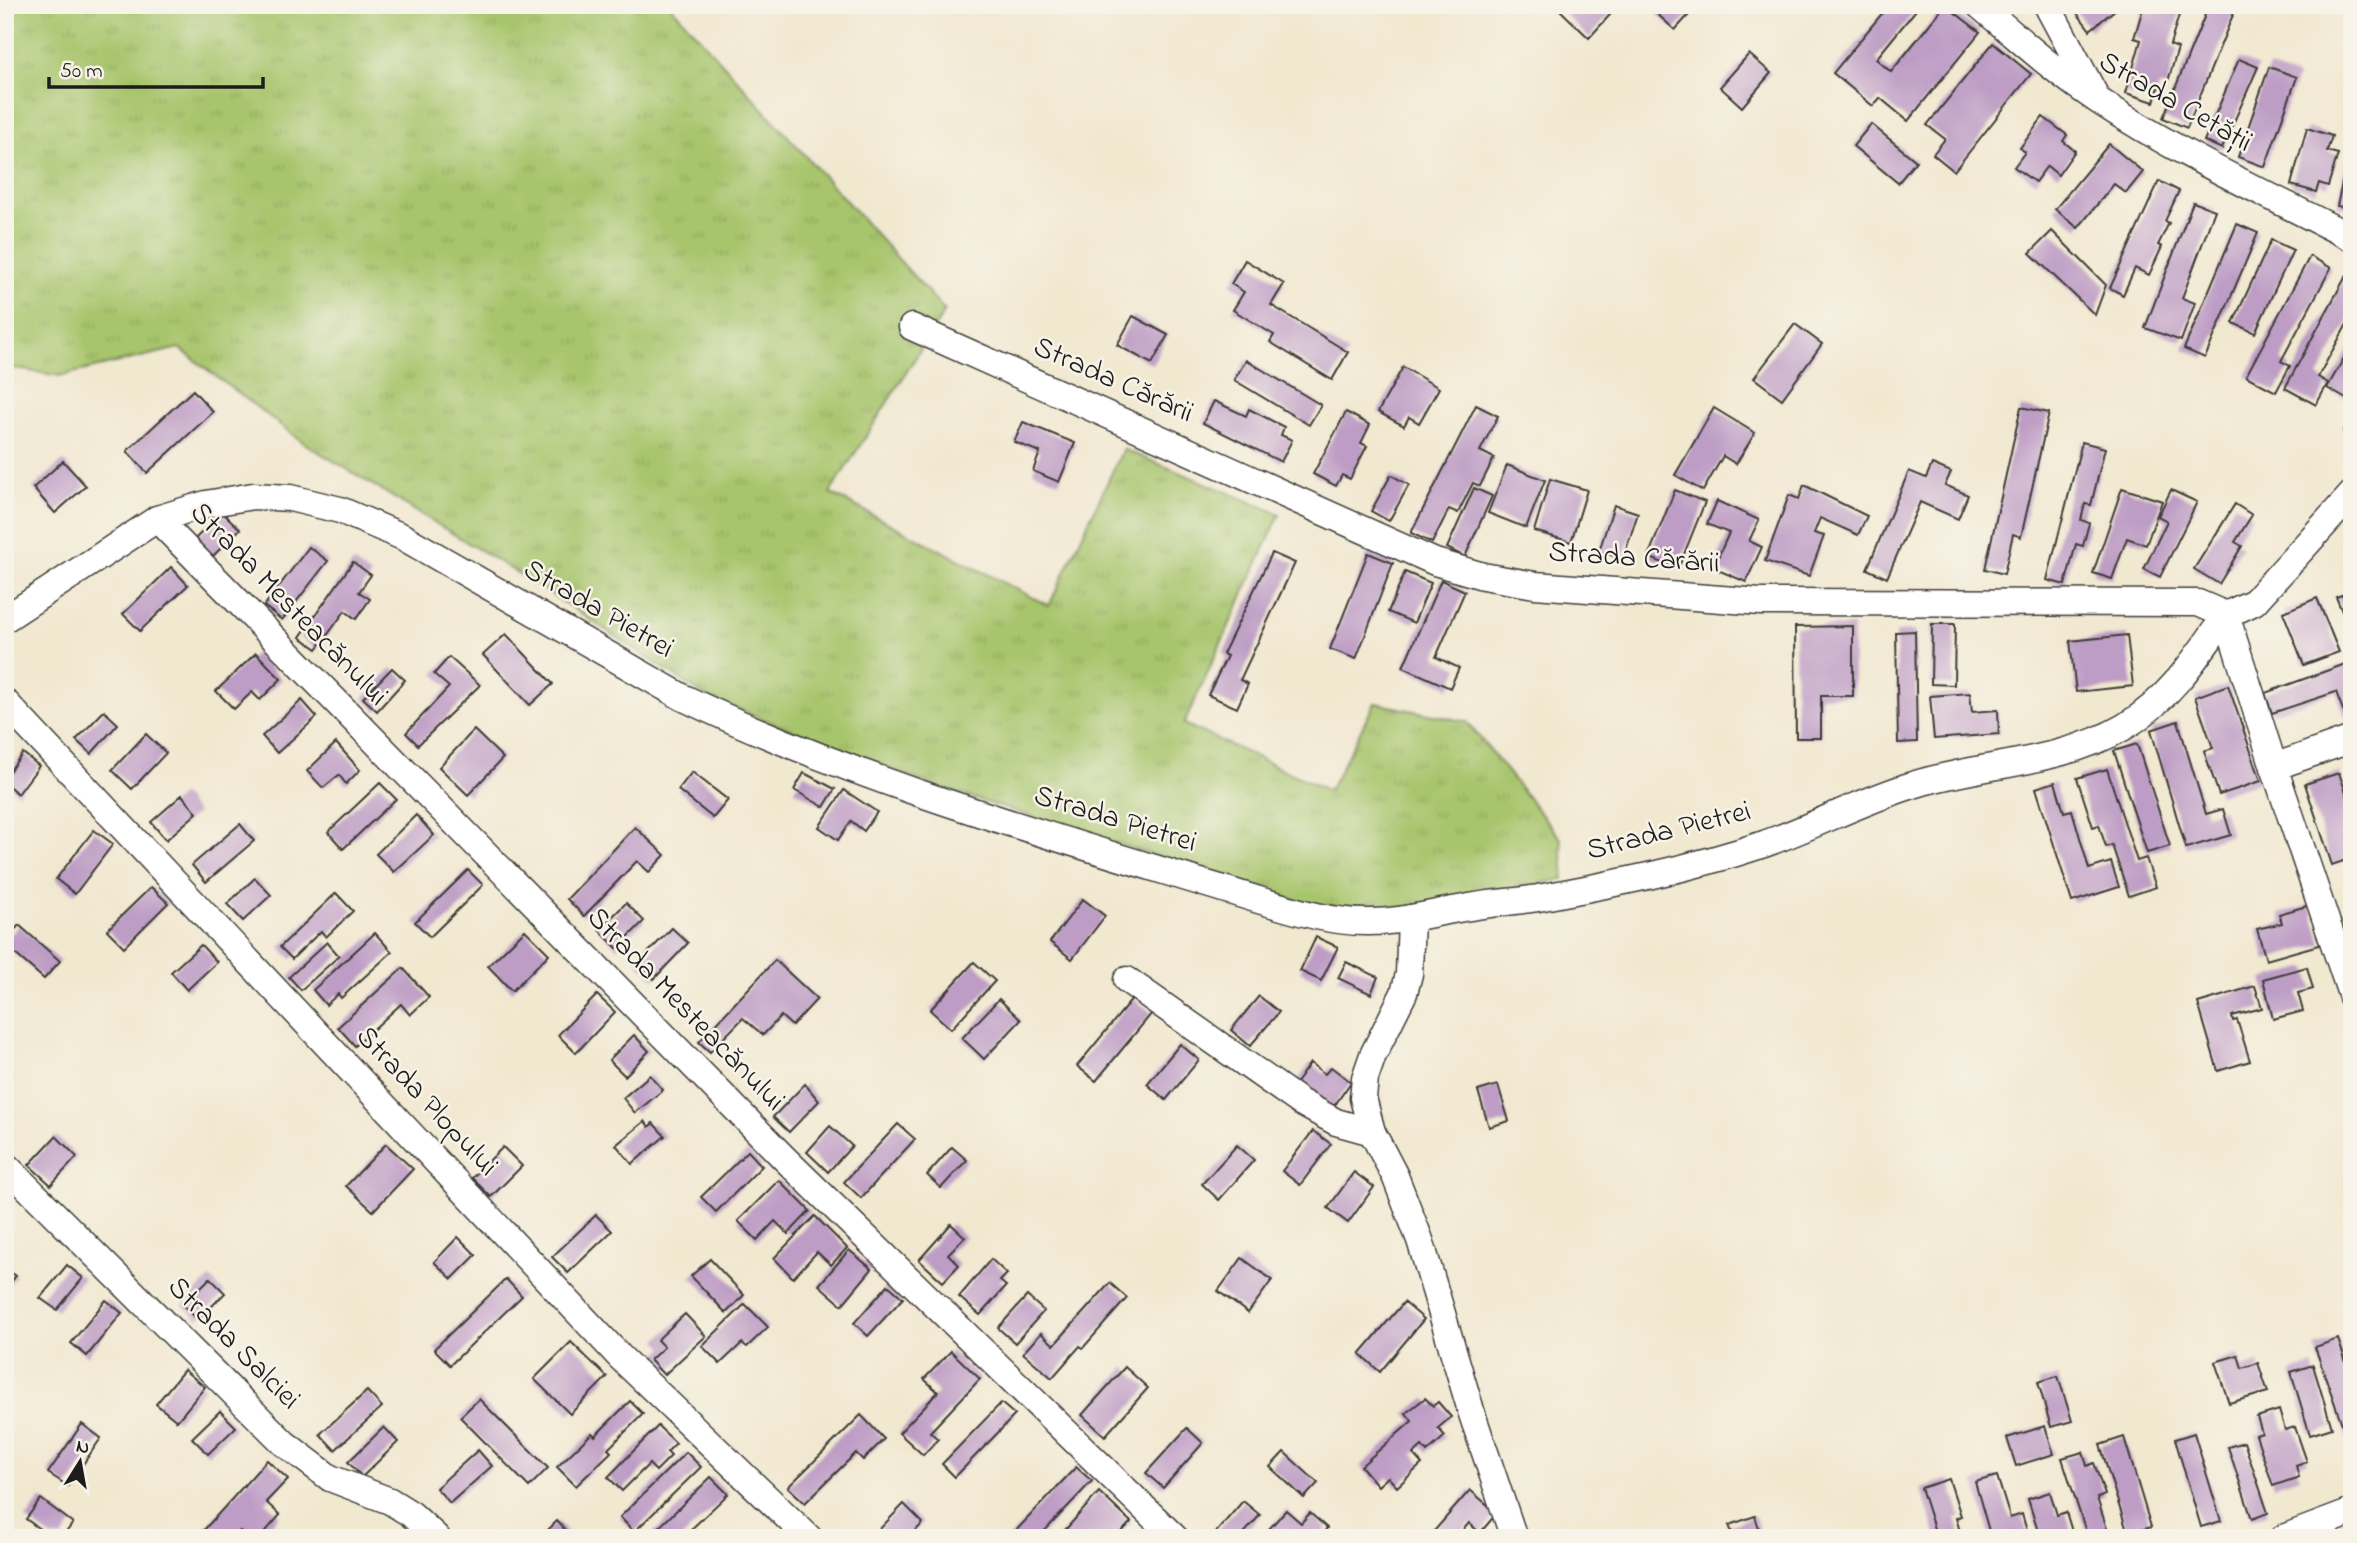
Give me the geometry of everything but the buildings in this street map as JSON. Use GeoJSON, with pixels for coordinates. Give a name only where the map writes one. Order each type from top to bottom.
{"type":"FeatureCollection","features":[{"type":"Feature","properties":{"kind":"street","name":"Strada Cetății"},"geometry":{"type":"LineString","coordinates":[[1979,5],[2056,69],[2098,100],[2158,138],[2352,238]]}},
{"type":"Feature","properties":{"kind":"street"},"geometry":{"type":"LineString","coordinates":[[2047,5],[2098,100]]}},
{"type":"Feature","properties":{"kind":"street","name":"Strada Cărării"},"geometry":{"type":"LineString","coordinates":[[912,327],[1435,562],[1483,576],[1535,585],[1761,603],[2198,603],[2226,615]]}},
{"type":"Feature","properties":{"kind":"street"},"geometry":{"type":"LineString","coordinates":[[2352,495],[2254,602],[2226,615],[2352,997]]}},
{"type":"Feature","properties":{"kind":"street","name":"Strada Pietrei"},"geometry":{"type":"LineString","coordinates":[[5,619],[157,519],[206,504],[253,496],[290,498],[340,510],[403,537],[682,697],[741,724],[919,794],[1315,916],[1368,923],[1537,898],[1717,859],[1766,844],[1871,799],[1919,783],[2036,759],[2087,744],[2123,727],[2166,693],[2191,666],[2226,615]]}},
{"type":"Feature","properties":{"kind":"street","name":"Strada Mesteacănului"},"geometry":{"type":"LineString","coordinates":[[157,519],[785,1159],[1175,1538]]}},
{"type":"Feature","properties":{"kind":"street","name":"Strada Plopului"},"geometry":{"type":"LineString","coordinates":[[5,702],[621,1358],[809,1538]]}},
{"type":"Feature","properties":{"kind":"street"},"geometry":{"type":"LineString","coordinates":[[2274,767],[2352,739]]}},
{"type":"Feature","properties":{"kind":"street"},"geometry":{"type":"LineString","coordinates":[[1411,918],[1410,965],[1404,993],[1373,1055],[1363,1098],[1372,1132],[1395,1176],[1420,1240],[1472,1414],[1514,1538]]}},
{"type":"Feature","properties":{"kind":"street"},"geometry":{"type":"LineString","coordinates":[[1127,980],[1300,1102],[1336,1122],[1372,1132]]}},
{"type":"Feature","properties":{"kind":"street","name":"Strada Salciei"},"geometry":{"type":"LineString","coordinates":[[5,1165],[284,1443],[330,1478],[390,1501],[411,1514],[438,1538]]}},
{"type":"Feature","properties":{"kind":"street"},"geometry":{"type":"LineString","coordinates":[[2293,1536],[2352,1512]]}},
{"type":"Feature","properties":{"kind":"green space"},"geometry":{"type":"Polygon","coordinates":[[[5,5],[670,5],[945,311],[830,493],[1049,606],[1123,449],[1280,514],[1184,724],[1329,791],[1375,703],[1467,722],[1561,839],[1564,879],[1405,908],[1329,911],[935,786],[707,697],[542,588],[304,443],[179,348],[60,376],[5,367],[5,5]]]}}]}
